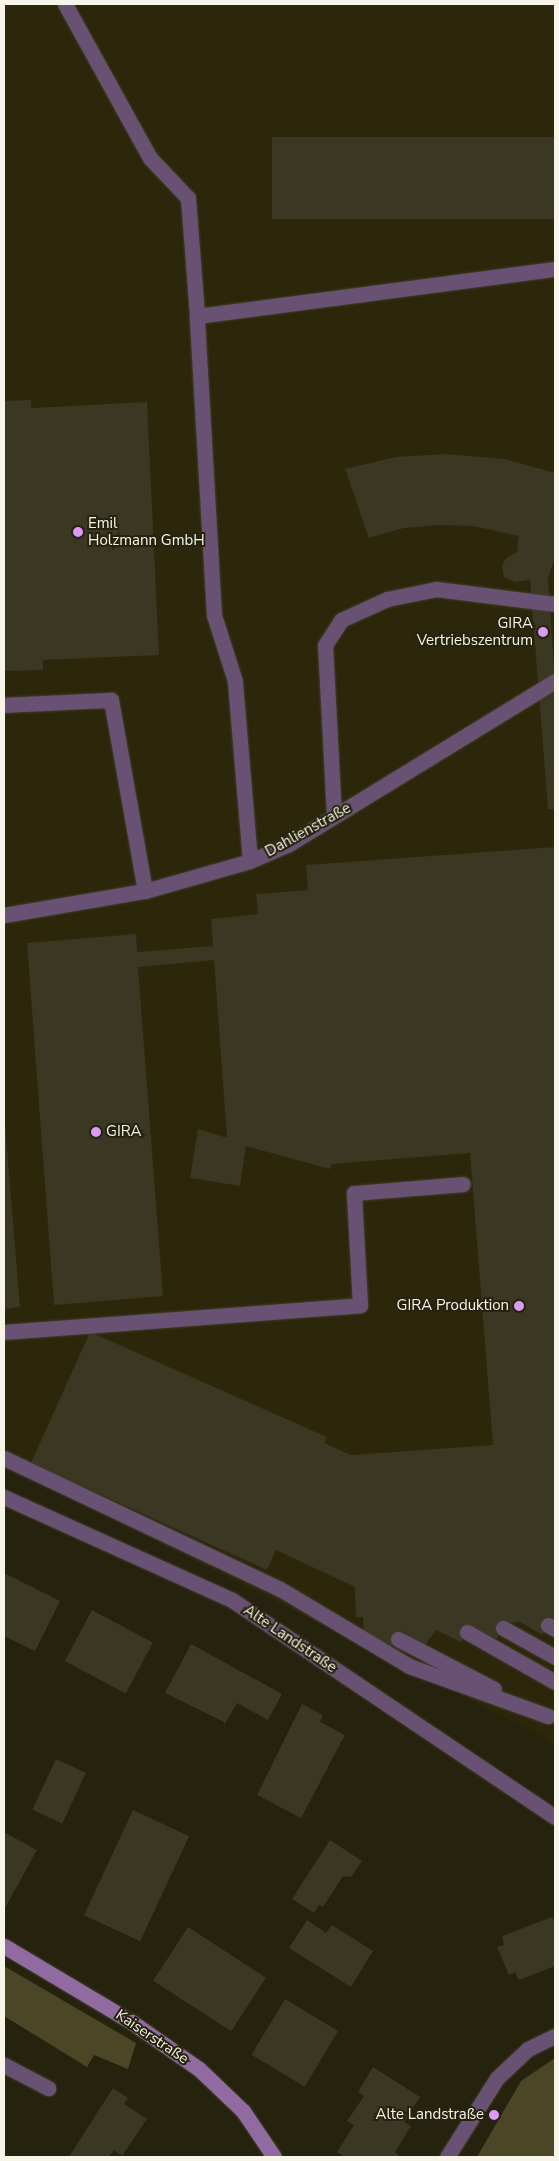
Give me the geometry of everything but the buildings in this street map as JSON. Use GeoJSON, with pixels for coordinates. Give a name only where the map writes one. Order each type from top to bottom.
{"type":"FeatureCollection","features":[{"type":"Feature","properties":{"kind":"main road","name":"Kaiserstraße"},"geometry":{"type":"LineString","coordinates":[[4,1946],[134,2023],[199,2069],[243,2111],[274,2157]]}},
{"type":"Feature","properties":{"kind":"street"},"geometry":{"type":"LineString","coordinates":[[65,4],[150,158],[188,198],[197,316],[214,615],[235,681],[250,861]]}},
{"type":"Feature","properties":{"kind":"street"},"geometry":{"type":"LineString","coordinates":[[197,316],[555,269]]}},
{"type":"Feature","properties":{"kind":"street"},"geometry":{"type":"LineString","coordinates":[[334,816],[325,645],[341,620],[387,598],[436,589],[555,604]]}},
{"type":"Feature","properties":{"kind":"street","name":"Dahlienstraße"},"geometry":{"type":"LineString","coordinates":[[4,915],[140,892],[250,861],[289,844],[555,681]]}},
{"type":"Feature","properties":{"kind":"street"},"geometry":{"type":"LineString","coordinates":[[4,704],[111,700],[140,892]]}},
{"type":"Feature","properties":{"kind":"street"},"geometry":{"type":"LineString","coordinates":[[4,1332],[360,1305],[354,1193],[463,1184]]}},
{"type":"Feature","properties":{"kind":"street"},"geometry":{"type":"LineString","coordinates":[[4,1458],[280,1589],[409,1666],[551,1714]]}},
{"type":"Feature","properties":{"kind":"street","name":"Alte Landstraße"},"geometry":{"type":"LineString","coordinates":[[4,1497],[232,1600],[555,1817]]}},
{"type":"Feature","properties":{"kind":"street"},"geometry":{"type":"LineString","coordinates":[[503,1628],[555,1657]]}},
{"type":"Feature","properties":{"kind":"street"},"geometry":{"type":"LineString","coordinates":[[467,1632],[555,1682]]}},
{"type":"Feature","properties":{"kind":"street"},"geometry":{"type":"LineString","coordinates":[[398,1639],[551,1714]]}},
{"type":"Feature","properties":{"kind":"street"},"geometry":{"type":"LineString","coordinates":[[447,2157],[497,2078],[528,2049],[555,2036]]}},
{"type":"Feature","properties":{"kind":"street"},"geometry":{"type":"LineString","coordinates":[[4,2065],[48,2088]]}},
{"type":"Feature","properties":{"kind":"shaded area"},"geometry":{"type":"Polygon","coordinates":[[[4,4],[555,4],[555,1743],[4,1464],[4,4]]]}},
{"type":"Feature","properties":{"kind":"shaded area"},"geometry":{"type":"Polygon","coordinates":[[[4,1966],[136,2043],[128,2069],[94,2055],[87,2067],[4,2016],[4,1966]]]}},
{"type":"Feature","properties":{"kind":"shaded area"},"geometry":{"type":"Polygon","coordinates":[[[555,2058],[555,2157],[477,2157],[521,2081],[555,2058]]]}},
{"type":"Feature","properties":{"kind":"place","name":"Emil Holzmann GmbH"},"geometry":{"type":"Point","coordinates":[78,532]}},
{"type":"Feature","properties":{"kind":"place","name":"GIRA Vertriebszentrum"},"geometry":{"type":"Point","coordinates":[543,632]}},
{"type":"Feature","properties":{"kind":"place","name":"GIRA"},"geometry":{"type":"Point","coordinates":[96,1132]}},
{"type":"Feature","properties":{"kind":"place","name":"GIRA Produktion"},"geometry":{"type":"Point","coordinates":[519,1306]}},
{"type":"Feature","properties":{"kind":"place","name":"Alte Landstraße"},"geometry":{"type":"Point","coordinates":[494,2115]}}]}
